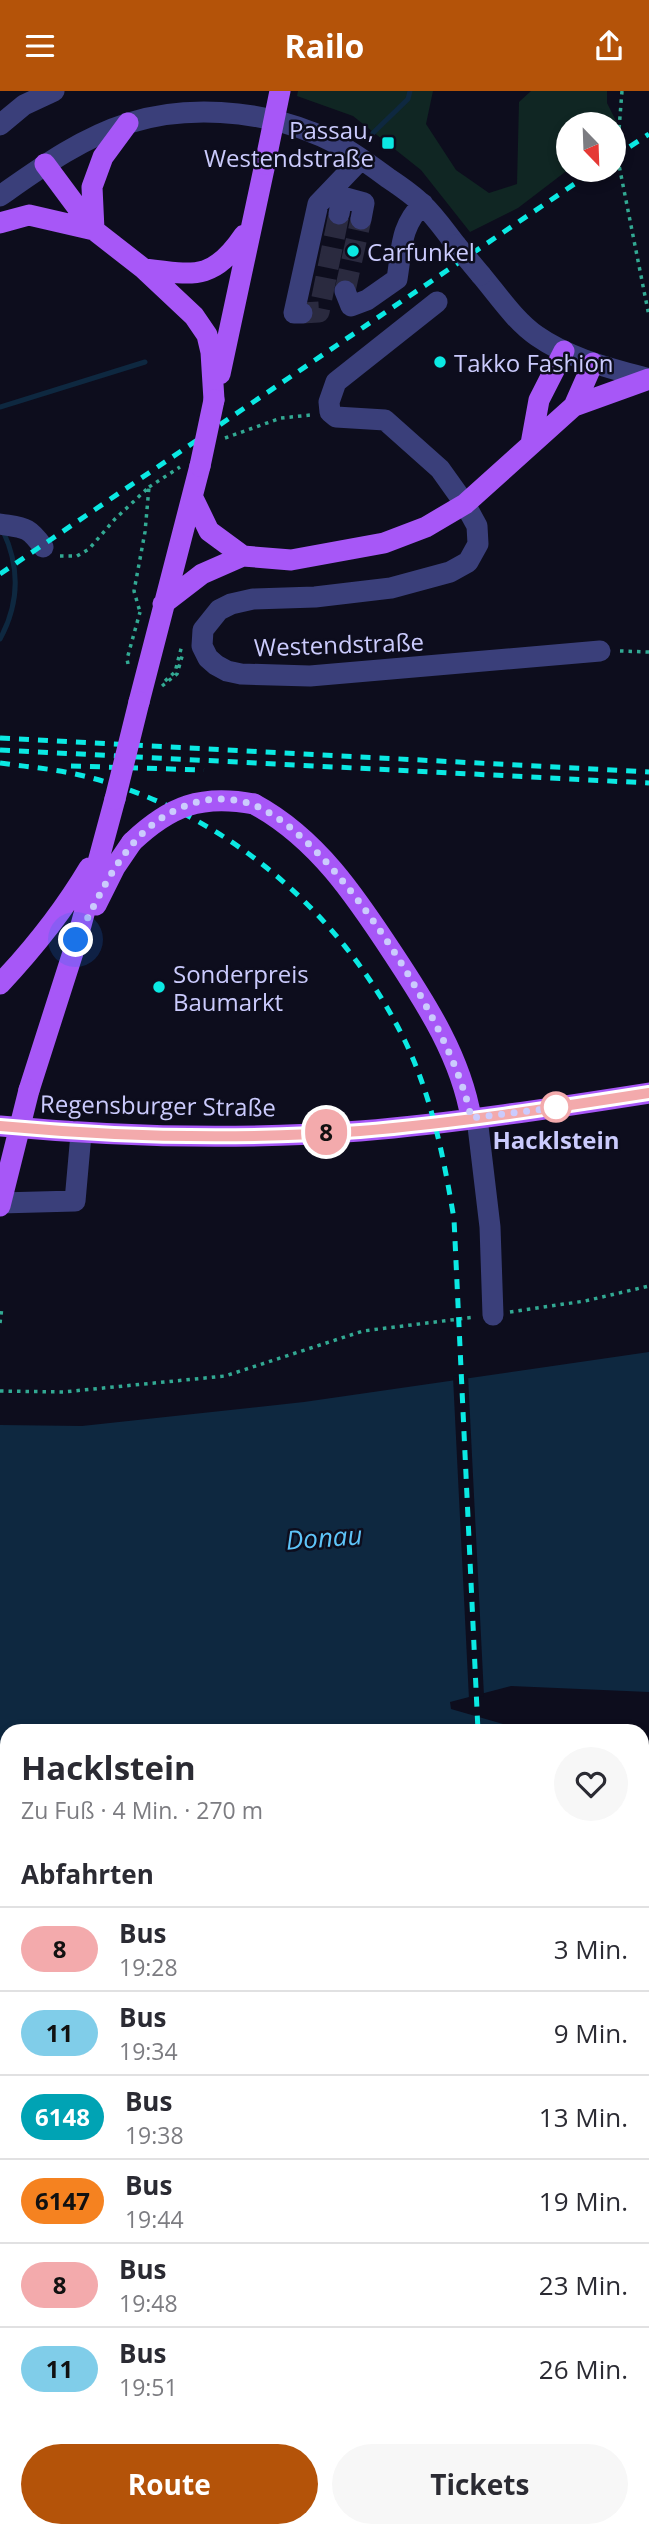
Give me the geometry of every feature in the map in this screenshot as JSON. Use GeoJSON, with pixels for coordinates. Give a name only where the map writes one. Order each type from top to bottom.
{"type":"FeatureCollection","features":[{"type":"Feature","properties":{"kind":"main road"},"geometry":{"type":"LineString","coordinates":[[1,1200],[29,1090],[76,940],[115,799],[139,704],[154,609],[192,498],[191,466],[215,400],[280,91]]}},
{"type":"Feature","properties":{"kind":"main road"},"geometry":{"type":"LineString","coordinates":[[94,230],[92,187],[103,157],[128,123]]}},
{"type":"Feature","properties":{"kind":"main road"},"geometry":{"type":"LineString","coordinates":[[45,164],[94,230],[144,269],[194,316],[207,335],[215,400]]}},
{"type":"Feature","properties":{"kind":"main road"},"geometry":{"type":"LineString","coordinates":[[0,223],[29,215],[94,230]]}},
{"type":"Feature","properties":{"kind":"main road"},"geometry":{"type":"LineString","coordinates":[[144,269],[189,274],[214,268],[230,257],[251,225]]}},
{"type":"Feature","properties":{"kind":"main road"},"geometry":{"type":"LineString","coordinates":[[531,444],[539,400],[564,351]]}},
{"type":"Feature","properties":{"kind":"main road"},"geometry":{"type":"LineString","coordinates":[[574,406],[593,363]]}},
{"type":"Feature","properties":{"kind":"main road"},"geometry":{"type":"LineString","coordinates":[[154,609],[202,574],[243,556],[291,559],[384,543],[426,527],[465,504],[574,406],[649,379]]}},
{"type":"Feature","properties":{"kind":"main road"},"geometry":{"type":"LineString","coordinates":[[192,498],[209,531],[243,556]]}},
{"type":"Feature","properties":{"kind":"main road"},"geometry":{"type":"LineString","coordinates":[[76,940],[115,867],[132,842],[152,824],[190,804],[213,799],[254,804],[287,825],[313,847],[342,879],[379,931],[428,1007],[455,1064],[474,1118]]}},
{"type":"Feature","properties":{"kind":"main road"},"geometry":{"type":"LineString","coordinates":[[0,984],[24,959],[61,912],[103,845]]}},
{"type":"Feature","properties":{"kind":"main road","name":"Regensburger Straße"},"geometry":{"type":"LineString","coordinates":[[0,1126],[81,1134],[245,1136],[359,1131],[649,1093]]}},
{"type":"Feature","properties":{"kind":"street"},"geometry":{"type":"LineString","coordinates":[[0,125],[24,105],[54,91]]}},
{"type":"Feature","properties":{"kind":"street"},"geometry":{"type":"LineString","coordinates":[[0,196],[45,164],[90,139],[128,123],[166,114],[210,112],[255,117],[311,131],[361,159],[422,204],[535,334],[564,351],[593,363],[649,379]]}},
{"type":"Feature","properties":{"kind":"street"},"geometry":{"type":"LineString","coordinates":[[302,313],[294,313],[318,204],[361,159]]}},
{"type":"Feature","properties":{"kind":"street"},"geometry":{"type":"LineString","coordinates":[[339,213],[342,197],[364,203],[361,219]]}},
{"type":"Feature","properties":{"kind":"street"},"geometry":{"type":"LineString","coordinates":[[345,291],[351,306],[367,300],[397,279],[405,227],[411,215],[422,204]]}},
{"type":"Feature","properties":{"kind":"street"},"geometry":{"type":"LineString","coordinates":[[436,302],[336,382],[329,402],[330,412],[336,417],[385,420],[440,469],[465,504]]}},
{"type":"Feature","properties":{"kind":"street","name":"Westendstraße"},"geometry":{"type":"LineString","coordinates":[[465,504],[477,526],[478,544],[468,562],[450,572],[391,588],[315,597],[253,599],[231,604],[219,610],[203,630],[202,646],[208,658],[228,671],[241,674],[310,675],[600,651]]}},
{"type":"Feature","properties":{"kind":"street"},"geometry":{"type":"LineString","coordinates":[[2,524],[25,527],[43,547]]}},
{"type":"Feature","properties":{"kind":"street"},"geometry":{"type":"LineString","coordinates":[[474,1118],[490,1227],[493,1315]]}},
{"type":"Feature","properties":{"kind":"street"},"geometry":{"type":"LineString","coordinates":[[1,1200],[75,1201],[81,1134]]}},
{"type":"Feature","properties":{"kind":"path"},"geometry":{"type":"LineString","coordinates":[[622,91],[617,155],[649,316]]}},
{"type":"Feature","properties":{"kind":"path"},"geometry":{"type":"LineString","coordinates":[[216,444],[227,436],[281,418],[330,412]]}},
{"type":"Feature","properties":{"kind":"path"},"geometry":{"type":"LineString","coordinates":[[43,547],[49,554],[78,556],[89,549],[115,519],[149,487],[191,466]]}},
{"type":"Feature","properties":{"kind":"path"},"geometry":{"type":"LineString","coordinates":[[149,487],[135,591],[140,612],[154,609]]}},
{"type":"Feature","properties":{"kind":"path"},"geometry":{"type":"LineString","coordinates":[[139,704],[175,672],[186,636]]}},
{"type":"Feature","properties":{"kind":"path"},"geometry":{"type":"LineString","coordinates":[[600,651],[649,652]]}},
{"type":"Feature","properties":{"kind":"path"},"geometry":{"type":"LineString","coordinates":[[0,1391],[62,1392],[225,1376],[363,1331],[585,1301],[649,1286]]}},
{"type":"Feature","properties":{"kind":"path"},"geometry":{"type":"LineString","coordinates":[[0,1323],[2,1307]]}},
{"type":"Feature","properties":{"kind":"green space"},"geometry":{"type":"Polygon","coordinates":[[[298,91],[433,91],[426,124],[456,170],[489,193],[517,184],[519,102],[531,91],[607,91],[607,103],[612,112],[556,112],[556,179],[518,208],[470,232],[421,170],[353,116],[297,96],[298,91]]]}},
{"type":"Feature","properties":{"kind":"water","name":"Donau"},"geometry":{"type":"Polygon","coordinates":[[[649,1352],[649,1692],[511,1686],[450,1702],[451,1709],[503,1724],[0,1724],[0,1425],[82,1426],[304,1402],[649,1352]]]}},
{"type":"Feature","properties":{"kind":"pier"},"geometry":{"type":"Polygon","coordinates":[[[468,1375],[484,1696],[469,1699],[453,1377],[468,1375]]]}},
{"type":"Feature","properties":{"kind":"waterway"},"geometry":{"type":"LineString","coordinates":[[373,133],[408,99],[410,91]]}},
{"type":"Feature","properties":{"kind":"waterway"},"geometry":{"type":"LineString","coordinates":[[0,407],[145,362]]}},
{"type":"Feature","properties":{"kind":"waterway"},"geometry":{"type":"LineString","coordinates":[[0,639],[11,612],[15,585],[12,558],[3,531]]}},
{"type":"Feature","properties":{"kind":"tunnel"},"geometry":{"type":"LineString","coordinates":[[302,313],[319,312],[339,214]]}},
{"type":"Feature","properties":{"kind":"tunnel"},"geometry":{"type":"LineString","coordinates":[[345,291],[361,219]]}},
{"type":"Feature","properties":{"kind":"railway"},"geometry":{"type":"LineString","coordinates":[[626,149],[649,134]]}},
{"type":"Feature","properties":{"kind":"railway"},"geometry":{"type":"LineString","coordinates":[[0,574],[577,182]]}},
{"type":"Feature","properties":{"kind":"railway"},"geometry":{"type":"LineString","coordinates":[[0,738],[649,772]]}},
{"type":"Feature","properties":{"kind":"railway"},"geometry":{"type":"LineString","coordinates":[[0,750],[649,783]]}},
{"type":"Feature","properties":{"kind":"railway"},"geometry":{"type":"LineString","coordinates":[[0,763],[84,776],[135,792],[184,814],[230,841],[273,873],[313,910],[348,950],[379,994],[405,1041],[430,1106],[454,1219],[478,1724]]}},
{"type":"Feature","properties":{"kind":"railway"},"geometry":{"type":"LineString","coordinates":[[71,766],[204,770]]}},
{"type":"Feature","properties":{"kind":"bus line","name":"8"},"geometry":{"type":"LineString","coordinates":[[0,1126],[81,1134],[245,1136],[359,1131],[562,1107],[649,1093]]}},
{"type":"Feature","properties":{"kind":"place","name":"Passau, Westendstraße"},"geometry":{"type":"Point","coordinates":[388,143]}},
{"type":"Feature","properties":{"kind":"place","name":"Carfunkel"},"geometry":{"type":"Point","coordinates":[353,251]}},
{"type":"Feature","properties":{"kind":"place","name":"Takko Fashion"},"geometry":{"type":"Point","coordinates":[440,362]}},
{"type":"Feature","properties":{"kind":"place","name":"Sonderpreis Baumarkt"},"geometry":{"type":"Point","coordinates":[159,987]}},
{"type":"Feature","properties":{"kind":"place","name":"Hacklstein"},"geometry":{"type":"Point","coordinates":[556,1107]}},
{"type":"Feature","properties":{"kind":"route"},"geometry":{"type":"LineString","coordinates":[[76,940],[115,867],[132,842],[152,824],[190,804],[213,799],[254,804],[287,825],[313,847],[342,879],[379,931],[428,1007],[455,1064],[468,1099],[471,1118],[562,1107],[556,1107]]}}]}
